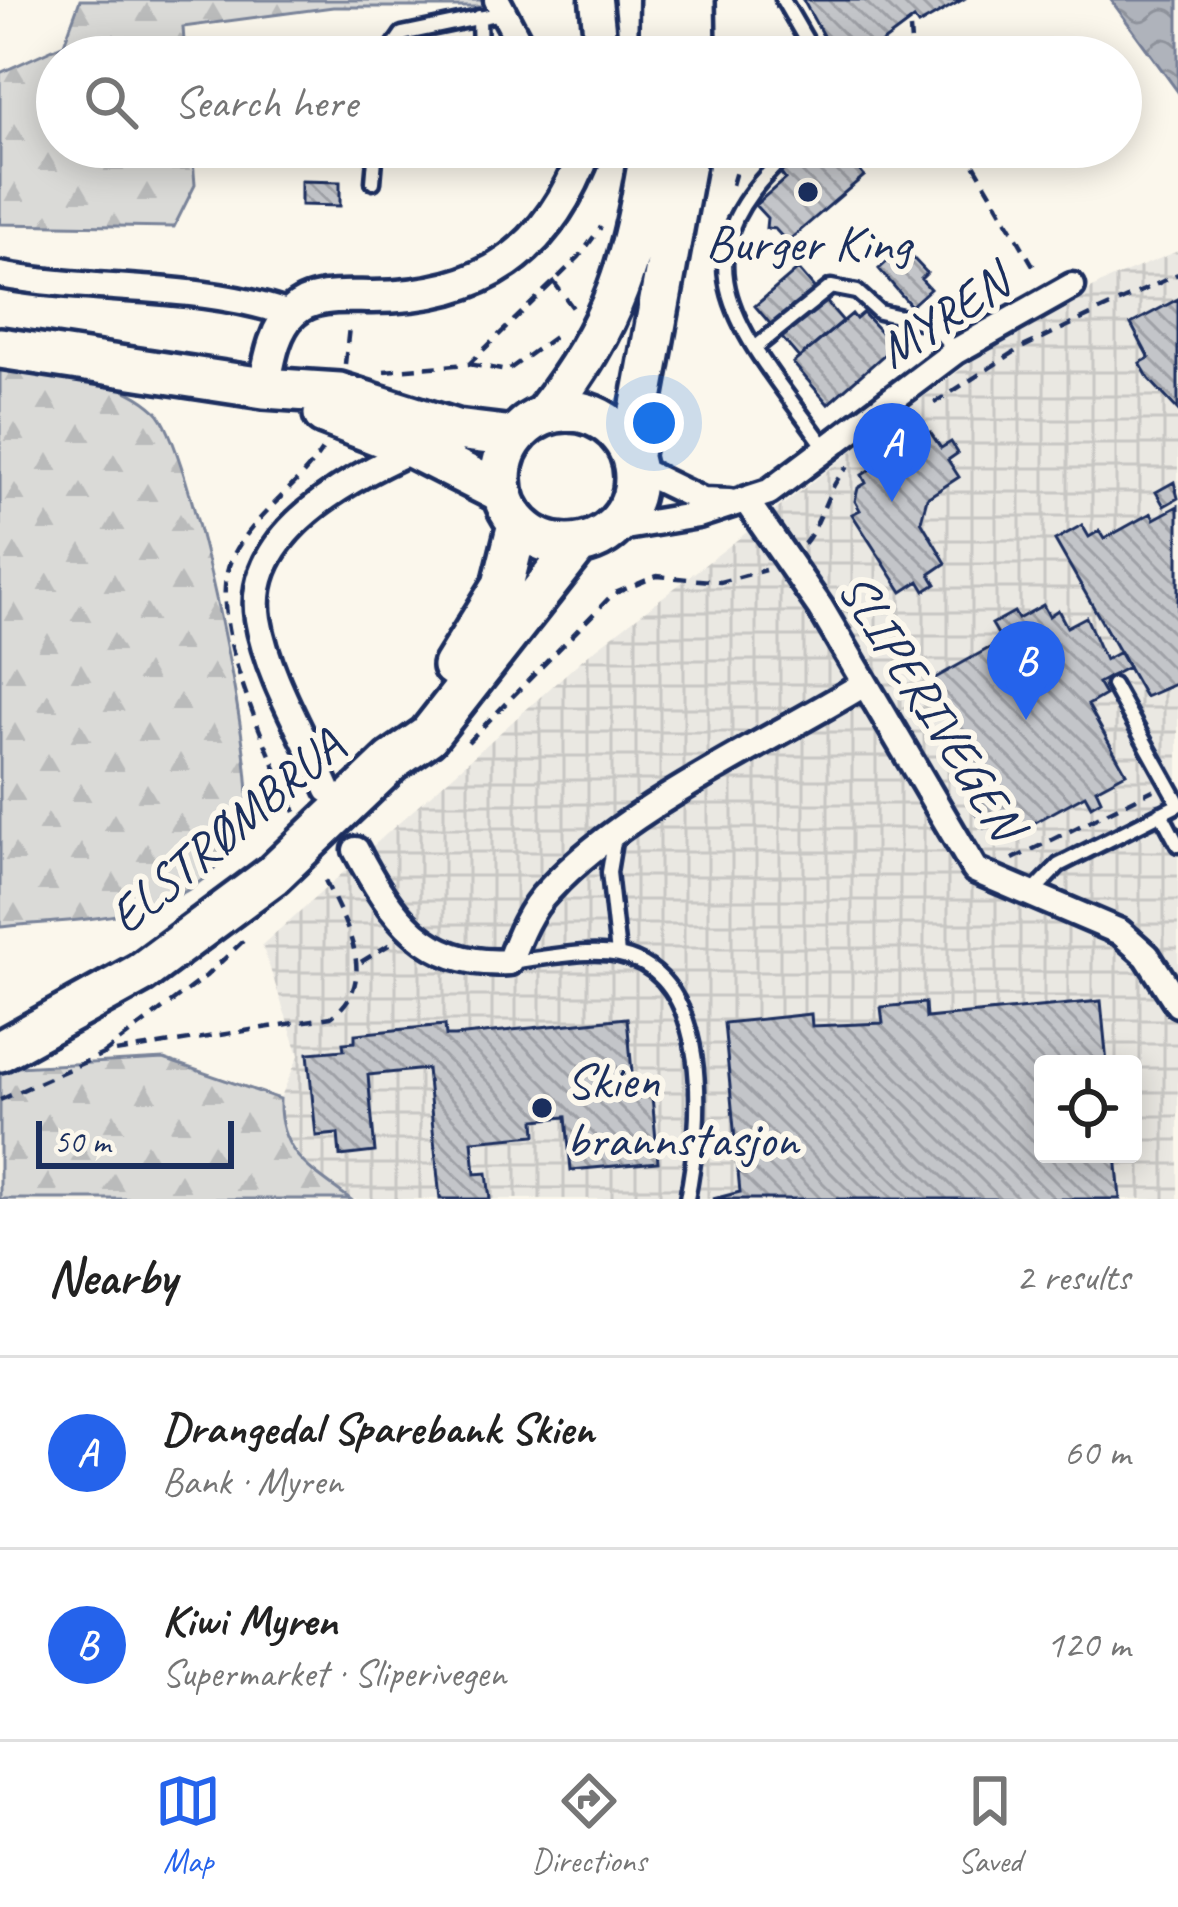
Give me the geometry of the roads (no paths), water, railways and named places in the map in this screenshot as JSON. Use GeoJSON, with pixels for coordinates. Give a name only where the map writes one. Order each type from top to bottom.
{"type":"FeatureCollection","features":[{"type":"Feature","properties":{"kind":"main road"},"geometry":{"type":"LineString","coordinates":[[660,36],[661,0]]}},
{"type":"Feature","properties":{"kind":"main road"},"geometry":{"type":"LineString","coordinates":[[694,0],[695,36]]}},
{"type":"Feature","properties":{"kind":"main road"},"geometry":{"type":"LineString","coordinates":[[510,508],[502,464],[595,347],[609,320],[630,252],[647,168]]}},
{"type":"Feature","properties":{"kind":"main road"},"geometry":{"type":"LineString","coordinates":[[264,388],[416,449],[510,508],[545,542],[595,537],[632,501],[634,461],[684,168]]}},
{"type":"Feature","properties":{"kind":"main road"},"geometry":{"type":"LineString","coordinates":[[0,349],[264,388],[340,393],[455,430],[529,426],[579,411],[596,416],[623,439],[634,461]]}},
{"type":"Feature","properties":{"kind":"main road","name":"ELSTRØMBRUA"},"geometry":{"type":"LineString","coordinates":[[392,761],[412,722],[479,629],[502,585],[510,508]]}},
{"type":"Feature","properties":{"kind":"main road","name":"ELSTRØMBRUA"},"geometry":{"type":"LineString","coordinates":[[0,1051],[188,942],[273,875],[392,761],[428,736],[595,537]]}},
{"type":"Feature","properties":{"kind":"street"},"geometry":{"type":"LineString","coordinates":[[596,0],[600,36]]}},
{"type":"Feature","properties":{"kind":"street"},"geometry":{"type":"LineString","coordinates":[[264,388],[278,332],[289,314],[322,298],[437,293],[503,266],[554,217],[577,168]]}},
{"type":"Feature","properties":{"kind":"street"},"geometry":{"type":"LineString","coordinates":[[0,275],[97,289],[240,297],[289,314]]}},
{"type":"Feature","properties":{"kind":"street","name":"MYREN"},"geometry":{"type":"LineString","coordinates":[[595,537],[746,502],[827,450],[956,351],[1061,293]]}},
{"type":"Feature","properties":{"kind":"street"},"geometry":{"type":"LineString","coordinates":[[328,790],[264,642],[258,585],[275,551],[325,498],[363,472],[416,449]]}},
{"type":"Feature","properties":{"kind":"street"},"geometry":{"type":"LineString","coordinates":[[634,461],[703,501],[746,502]]}},
{"type":"Feature","properties":{"kind":"street","name":"SLIPERIVEGEN"},"geometry":{"type":"LineString","coordinates":[[746,502],[799,573],[975,870],[1091,916],[1134,943],[1178,1004]]}},
{"type":"Feature","properties":{"kind":"street"},"geometry":{"type":"LineString","coordinates":[[356,850],[382,897],[412,930],[454,961],[509,962],[545,892],[615,833],[864,684]]}},
{"type":"Feature","properties":{"kind":"lane"},"geometry":{"type":"LineString","coordinates":[[783,0],[804,36]]}},
{"type":"Feature","properties":{"kind":"lane"},"geometry":{"type":"LineString","coordinates":[[401,36],[499,13]]}},
{"type":"Feature","properties":{"kind":"lane"},"geometry":{"type":"LineString","coordinates":[[373,182],[374,168]]}},
{"type":"Feature","properties":{"kind":"lane"},"geometry":{"type":"LineString","coordinates":[[777,168],[742,207],[722,262],[725,294],[827,450]]}},
{"type":"Feature","properties":{"kind":"lane"},"geometry":{"type":"LineString","coordinates":[[756,347],[831,287],[844,287],[879,312],[932,324],[956,351]]}},
{"type":"Feature","properties":{"kind":"lane"},"geometry":{"type":"LineString","coordinates":[[1032,893],[1058,865],[1178,803],[1113,685]]}},
{"type":"Feature","properties":{"kind":"lane"},"geometry":{"type":"LineString","coordinates":[[1161,813],[1178,845]]}},
{"type":"Feature","properties":{"kind":"lane"},"geometry":{"type":"LineString","coordinates":[[615,833],[610,872],[618,954]]}},
{"type":"Feature","properties":{"kind":"lane"},"geometry":{"type":"LineString","coordinates":[[509,962],[618,954],[665,986],[692,1037],[698,1110],[687,1199]]}},
{"type":"Feature","properties":{"kind":"water"},"geometry":{"type":"Polygon","coordinates":[[[1111,0],[1178,0],[1178,92],[1142,36],[1137,36],[1111,0]]]}},
{"type":"Feature","properties":{"kind":"place","name":"Burger King"},"geometry":{"type":"Point","coordinates":[808,192]}},
{"type":"Feature","properties":{"kind":"place","name":"Drangedal Sparebank Skien"},"geometry":{"type":"Point","coordinates":[892,502]}},
{"type":"Feature","properties":{"kind":"place","name":"Kiwi Myren"},"geometry":{"type":"Point","coordinates":[1026,720]}},
{"type":"Feature","properties":{"kind":"place","name":"Skien brannstasjon"},"geometry":{"type":"Point","coordinates":[542,1108]}}]}
